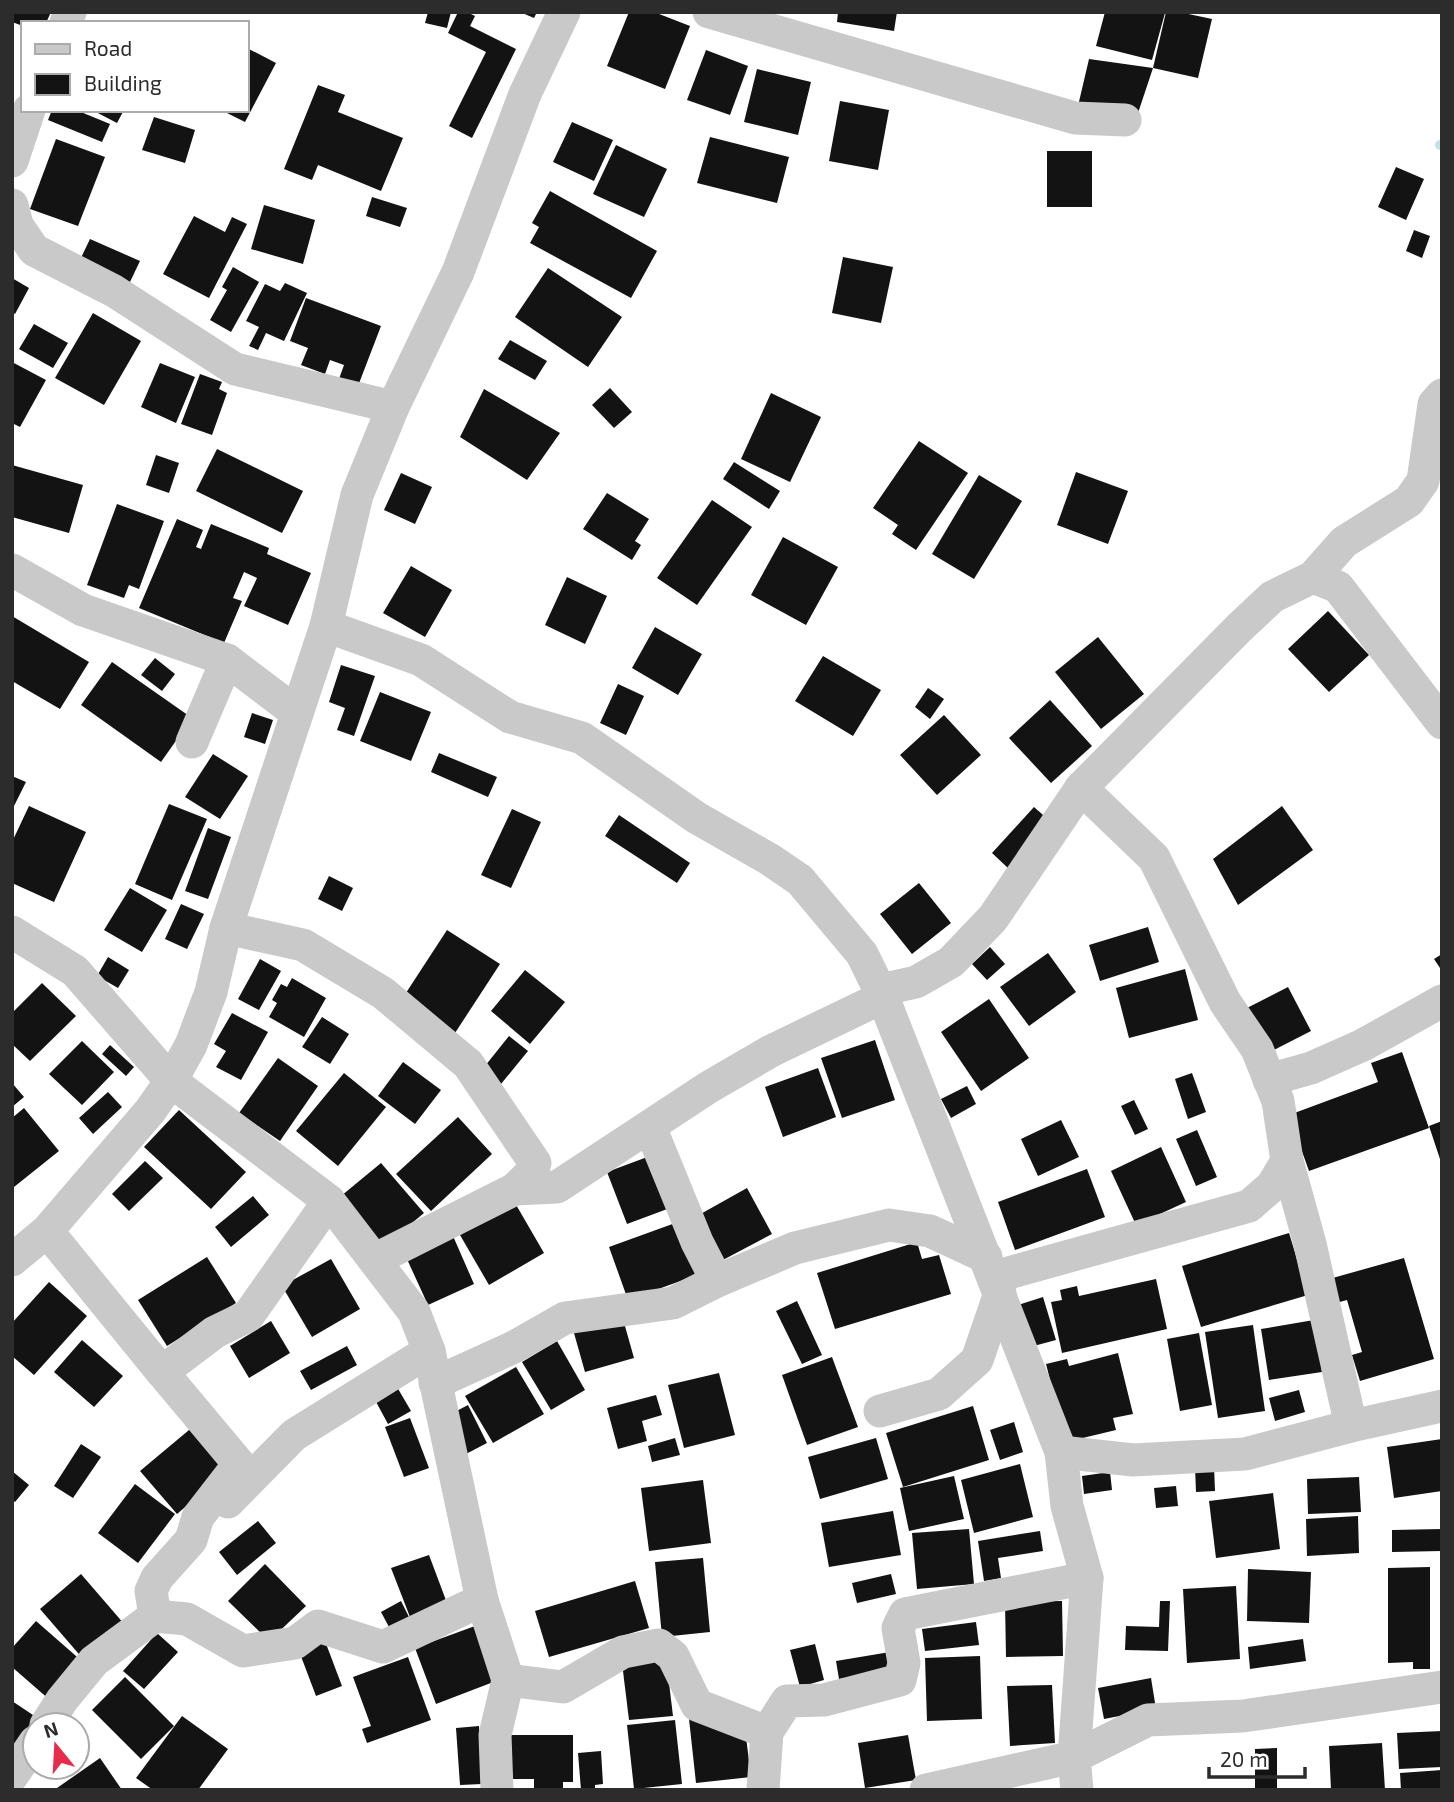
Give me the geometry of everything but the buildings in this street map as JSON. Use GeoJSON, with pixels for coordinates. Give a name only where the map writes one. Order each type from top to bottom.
{"type":"FeatureCollection","features":[{"type":"Feature","properties":{"kind":"street"},"geometry":{"type":"LineString","coordinates":[[12,1260],[47,1231],[150,1111],[191,1045],[211,992],[226,928],[326,626],[357,495],[393,407],[458,272],[525,94],[564,12]]}},
{"type":"Feature","properties":{"kind":"street"},"geometry":{"type":"LineString","coordinates":[[709,12],[1075,118],[1125,120]]}},
{"type":"Feature","properties":{"kind":"street"},"geometry":{"type":"LineString","coordinates":[[12,161],[28,112]]}},
{"type":"Feature","properties":{"kind":"street"},"geometry":{"type":"LineString","coordinates":[[12,205],[17,225],[34,250],[114,291],[235,369],[393,407]]}},
{"type":"Feature","properties":{"kind":"street"},"geometry":{"type":"LineString","coordinates":[[515,1189],[557,1187],[709,1087],[771,1051],[882,993],[916,982],[951,962],[993,918],[1081,788],[1239,628],[1272,597],[1313,577],[1344,542],[1409,501],[1432,483],[1434,404],[1442,395]]}},
{"type":"Feature","properties":{"kind":"street"},"geometry":{"type":"LineString","coordinates":[[12,570],[83,610],[227,660],[297,713]]}},
{"type":"Feature","properties":{"kind":"street"},"geometry":{"type":"LineString","coordinates":[[1313,577],[1338,587],[1442,723]]}},
{"type":"Feature","properties":{"kind":"street"},"geometry":{"type":"LineString","coordinates":[[326,626],[421,660],[510,717],[582,738],[697,818],[800,880],[862,954],[882,993],[1061,1451],[1067,1506],[1087,1578],[1074,1757],[1077,1790]]}},
{"type":"Feature","properties":{"kind":"street"},"geometry":{"type":"LineString","coordinates":[[191,742],[227,660]]}},
{"type":"Feature","properties":{"kind":"street"},"geometry":{"type":"LineString","coordinates":[[1081,788],[1154,858],[1225,1002],[1257,1049],[1278,1101],[1287,1161],[1310,1244],[1351,1426]]}},
{"type":"Feature","properties":{"kind":"street"},"geometry":{"type":"LineString","coordinates":[[226,928],[303,945],[383,993],[468,1064],[535,1163],[532,1171],[515,1189],[376,1259]]}},
{"type":"Feature","properties":{"kind":"street"},"geometry":{"type":"LineString","coordinates":[[12,932],[75,971],[171,1081],[330,1201],[414,1312],[429,1351],[481,1600],[508,1680],[495,1735],[497,1790]]}},
{"type":"Feature","properties":{"kind":"street"},"geometry":{"type":"LineString","coordinates":[[1269,1080],[1311,1068],[1363,1045],[1442,1002]]}},
{"type":"Feature","properties":{"kind":"street"},"geometry":{"type":"LineString","coordinates":[[650,1127],[697,1242],[717,1281]]}},
{"type":"Feature","properties":{"kind":"street"},"geometry":{"type":"LineString","coordinates":[[993,1276],[1249,1206],[1272,1186],[1287,1161]]}},
{"type":"Feature","properties":{"kind":"street"},"geometry":{"type":"LineString","coordinates":[[162,1372],[215,1332],[248,1316],[330,1201]]}},
{"type":"Feature","properties":{"kind":"street"},"geometry":{"type":"LineString","coordinates":[[435,1383],[514,1347],[565,1318],[673,1303],[717,1281],[796,1248],[889,1225],[930,1231],[993,1276]]}},
{"type":"Feature","properties":{"kind":"street"},"geometry":{"type":"LineString","coordinates":[[47,1231],[239,1464],[198,1517],[191,1539],[158,1578],[151,1591],[155,1616]]}},
{"type":"Feature","properties":{"kind":"street"},"geometry":{"type":"LineString","coordinates":[[880,1411],[939,1394],[977,1360],[993,1276]]}},
{"type":"Feature","properties":{"kind":"street"},"geometry":{"type":"LineString","coordinates":[[198,1517],[226,1504],[294,1435],[429,1351]]}},
{"type":"Feature","properties":{"kind":"street"},"geometry":{"type":"LineString","coordinates":[[1061,1451],[1133,1460],[1245,1454],[1351,1426],[1442,1406]]}},
{"type":"Feature","properties":{"kind":"street"},"geometry":{"type":"LineString","coordinates":[[762,1790],[768,1732],[788,1701],[824,1700],[900,1680],[904,1663],[898,1628],[905,1614],[1087,1578]]}},
{"type":"Feature","properties":{"kind":"street"},"geometry":{"type":"LineString","coordinates":[[55,1711],[94,1661],[155,1616],[187,1619],[243,1651],[295,1643],[318,1626],[383,1647],[481,1600]]}},
{"type":"Feature","properties":{"kind":"street"},"geometry":{"type":"LineString","coordinates":[[508,1680],[563,1687],[623,1652],[659,1645],[673,1656],[697,1705],[768,1732]]}},
{"type":"Feature","properties":{"kind":"street"},"geometry":{"type":"LineString","coordinates":[[926,1790],[1074,1757],[1148,1720],[1242,1716],[1442,1687]]}}]}
